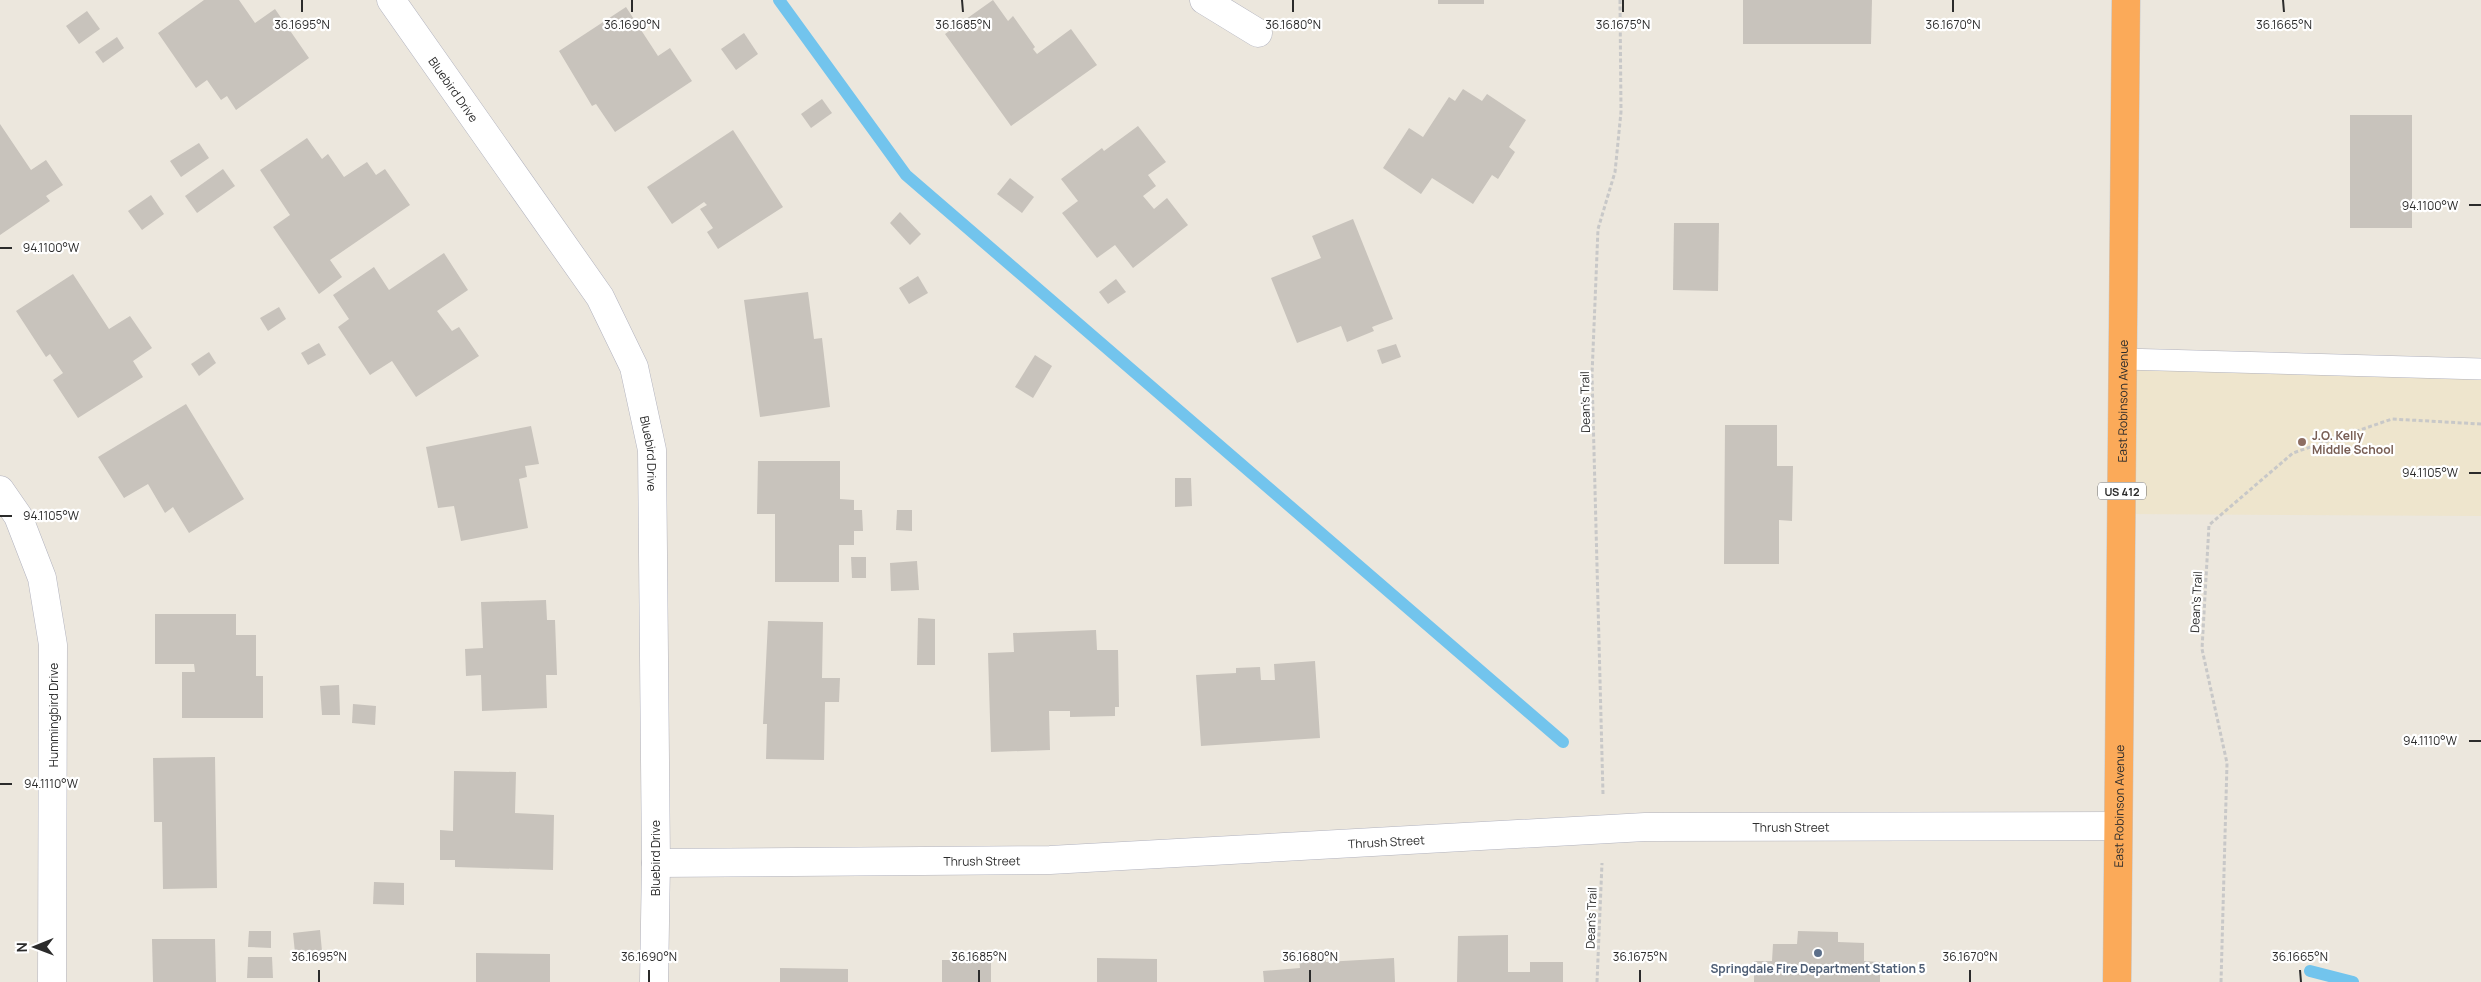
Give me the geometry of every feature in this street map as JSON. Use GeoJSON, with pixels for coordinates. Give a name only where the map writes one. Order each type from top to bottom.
{"type":"FeatureCollection","features":[{"type":"Feature","properties":{"kind":"highway","name":"East Robinson Avenue"},"geometry":{"type":"LineString","coordinates":[[2117,982],[2126,0]]}},
{"type":"Feature","properties":{"kind":"street","name":"Bluebird Drive"},"geometry":{"type":"LineString","coordinates":[[391,0],[600,297],[634,367],[652,450],[656,863],[654,982]]}},
{"type":"Feature","properties":{"kind":"street"},"geometry":{"type":"LineString","coordinates":[[1204,0],[1258,33]]}},
{"type":"Feature","properties":{"kind":"street","name":"Hummingbird Drive"},"geometry":{"type":"LineString","coordinates":[[0,490],[18,516],[42,578],[53,645],[52,982]]}},
{"type":"Feature","properties":{"kind":"street","name":"Thrush Street"},"geometry":{"type":"LineString","coordinates":[[656,863],[1050,860],[1645,827],[2118,826]]}},
{"type":"Feature","properties":{"kind":"lane"},"geometry":{"type":"LineString","coordinates":[[2123,359],[2481,370]]}},
{"type":"Feature","properties":{"kind":"path","name":"Dean's Trail"},"geometry":{"type":"LineString","coordinates":[[1603,796],[1592,375],[1598,229],[1615,172],[1621,112],[1620,0]]}},
{"type":"Feature","properties":{"kind":"path","name":"Dean's Trail"},"geometry":{"type":"LineString","coordinates":[[2220,982],[2227,763],[2202,649],[2209,525],[2293,452],[2392,419],[2481,424]]}},
{"type":"Feature","properties":{"kind":"path","name":"Dean's Trail"},"geometry":{"type":"LineString","coordinates":[[1597,982],[1602,856]]}},
{"type":"Feature","properties":{"kind":"shaded area","name":"J.O. Kelly Middle School"},"geometry":{"type":"Polygon","coordinates":[[[2123,359],[2481,369],[2481,516],[2121,514],[2123,359]]]}},
{"type":"Feature","properties":{"kind":"building"},"geometry":{"type":"Polygon","coordinates":[[[204,0],[239,0],[255,23],[275,9],[309,58],[236,110],[227,96],[221,100],[207,80],[196,88],[158,33],[204,0]]]}},
{"type":"Feature","properties":{"kind":"building"},"geometry":{"type":"Polygon","coordinates":[[[993,0],[1008,21],[1013,16],[1035,47],[1033,49],[1037,54],[1071,29],[1097,65],[1011,126],[945,34],[993,0]]]}},
{"type":"Feature","properties":{"kind":"building"},"geometry":{"type":"Polygon","coordinates":[[[1438,0],[1484,0],[1484,4],[1438,4],[1438,0]]]}},
{"type":"Feature","properties":{"kind":"building"},"geometry":{"type":"Polygon","coordinates":[[[1743,0],[1872,0],[1871,44],[1743,44],[1743,0]]]}},
{"type":"Feature","properties":{"kind":"building"},"geometry":{"type":"Polygon","coordinates":[[[626,7],[658,56],[670,48],[692,81],[615,132],[596,104],[592,106],[559,51],[626,7]]]}},
{"type":"Feature","properties":{"kind":"building"},"geometry":{"type":"Polygon","coordinates":[[[87,11],[100,29],[79,44],[66,26],[87,11]]]}},
{"type":"Feature","properties":{"kind":"building"},"geometry":{"type":"Polygon","coordinates":[[[744,33],[758,54],[736,70],[721,49],[744,33]]]}},
{"type":"Feature","properties":{"kind":"building"},"geometry":{"type":"Polygon","coordinates":[[[117,37],[124,48],[103,63],[95,52],[117,37]]]}},
{"type":"Feature","properties":{"kind":"building"},"geometry":{"type":"Polygon","coordinates":[[[1463,89],[1482,101],[1487,94],[1526,120],[1509,147],[1515,152],[1498,179],[1492,175],[1473,204],[1432,178],[1421,194],[1383,168],[1409,128],[1423,137],[1449,97],[1455,101],[1463,89]]]}},
{"type":"Feature","properties":{"kind":"building"},"geometry":{"type":"Polygon","coordinates":[[[822,99],[832,113],[811,128],[801,114],[822,99]]]}},
{"type":"Feature","properties":{"kind":"building"},"geometry":{"type":"Polygon","coordinates":[[[2350,115],[2412,115],[2412,228],[2350,228],[2350,115]]]}},
{"type":"Feature","properties":{"kind":"building"},"geometry":{"type":"Polygon","coordinates":[[[0,124],[31,170],[46,160],[63,185],[46,196],[50,201],[0,235],[0,124]]]}},
{"type":"Feature","properties":{"kind":"building"},"geometry":{"type":"Polygon","coordinates":[[[1138,126],[1166,162],[1148,175],[1156,186],[1143,196],[1154,209],[1167,198],[1188,225],[1133,268],[1115,245],[1097,258],[1062,213],[1078,201],[1061,179],[1102,148],[1104,151],[1138,126]]]}},
{"type":"Feature","properties":{"kind":"building"},"geometry":{"type":"Polygon","coordinates":[[[733,130],[783,207],[718,249],[707,232],[713,228],[700,209],[707,205],[704,202],[672,224],[647,187],[733,130]]]}},
{"type":"Feature","properties":{"kind":"building"},"geometry":{"type":"Polygon","coordinates":[[[307,138],[322,159],[328,154],[344,177],[367,162],[376,175],[385,169],[410,205],[330,260],[342,277],[319,294],[273,227],[290,215],[260,170],[307,138]]]}},
{"type":"Feature","properties":{"kind":"building"},"geometry":{"type":"Polygon","coordinates":[[[199,143],[209,158],[181,177],[170,161],[199,143]]]}},
{"type":"Feature","properties":{"kind":"building"},"geometry":{"type":"Polygon","coordinates":[[[223,169],[235,186],[197,213],[185,196],[223,169]]]}},
{"type":"Feature","properties":{"kind":"building"},"geometry":{"type":"Polygon","coordinates":[[[1010,178],[1034,197],[1022,213],[997,194],[1010,178]]]}},
{"type":"Feature","properties":{"kind":"building"},"geometry":{"type":"Polygon","coordinates":[[[151,195],[164,214],[142,230],[128,211],[151,195]]]}},
{"type":"Feature","properties":{"kind":"building"},"geometry":{"type":"Polygon","coordinates":[[[900,212],[921,234],[910,245],[890,223],[900,212]]]}},
{"type":"Feature","properties":{"kind":"building"},"geometry":{"type":"Polygon","coordinates":[[[1353,219],[1393,319],[1372,327],[1374,331],[1347,342],[1341,326],[1297,343],[1271,278],[1321,258],[1312,236],[1353,219]]]}},
{"type":"Feature","properties":{"kind":"building"},"geometry":{"type":"Polygon","coordinates":[[[1674,223],[1719,223],[1718,291],[1673,290],[1674,223]]]}},
{"type":"Feature","properties":{"kind":"building"},"geometry":{"type":"Polygon","coordinates":[[[444,253],[468,290],[437,311],[452,331],[459,327],[479,356],[416,397],[392,361],[370,375],[338,327],[349,319],[333,295],[374,267],[389,290],[444,253]]]}},
{"type":"Feature","properties":{"kind":"building"},"geometry":{"type":"Polygon","coordinates":[[[73,274],[109,329],[130,316],[152,348],[133,361],[143,377],[78,418],[53,380],[63,373],[50,354],[46,357],[16,311],[73,274]]]}},
{"type":"Feature","properties":{"kind":"building"},"geometry":{"type":"Polygon","coordinates":[[[918,276],[928,293],[909,304],[899,288],[918,276]]]}},
{"type":"Feature","properties":{"kind":"building"},"geometry":{"type":"Polygon","coordinates":[[[1116,279],[1126,292],[1108,304],[1099,292],[1116,279]]]}},
{"type":"Feature","properties":{"kind":"building"},"geometry":{"type":"Polygon","coordinates":[[[808,292],[814,339],[822,338],[830,407],[760,417],[744,300],[808,292]]]}},
{"type":"Feature","properties":{"kind":"building"},"geometry":{"type":"Polygon","coordinates":[[[279,307],[286,319],[268,331],[260,318],[279,307]]]}},
{"type":"Feature","properties":{"kind":"building"},"geometry":{"type":"Polygon","coordinates":[[[319,343],[326,355],[308,365],[301,353],[319,343]]]}},
{"type":"Feature","properties":{"kind":"building"},"geometry":{"type":"Polygon","coordinates":[[[1396,344],[1401,357],[1382,364],[1377,350],[1396,344]]]}},
{"type":"Feature","properties":{"kind":"building"},"geometry":{"type":"Polygon","coordinates":[[[209,352],[216,363],[199,376],[191,364],[209,352]]]}},
{"type":"Feature","properties":{"kind":"building"},"geometry":{"type":"Polygon","coordinates":[[[1035,355],[1052,366],[1033,398],[1015,387],[1035,355]]]}},
{"type":"Feature","properties":{"kind":"building"},"geometry":{"type":"Polygon","coordinates":[[[186,404],[244,499],[189,533],[173,507],[165,513],[148,484],[124,498],[98,457],[186,404]]]}},
{"type":"Feature","properties":{"kind":"building"},"geometry":{"type":"Polygon","coordinates":[[[1725,425],[1777,425],[1777,466],[1793,466],[1792,521],[1779,520],[1779,564],[1724,564],[1725,425]]]}},
{"type":"Feature","properties":{"kind":"building"},"geometry":{"type":"Polygon","coordinates":[[[531,426],[539,464],[525,466],[527,477],[519,479],[528,528],[461,541],[454,506],[438,508],[426,447],[531,426]]]}},
{"type":"Feature","properties":{"kind":"building"},"geometry":{"type":"Polygon","coordinates":[[[758,461],[840,461],[840,499],[854,500],[854,510],[862,510],[863,531],[854,531],[854,545],[839,545],[839,582],[775,582],[775,514],[757,514],[758,461]]]}},
{"type":"Feature","properties":{"kind":"building"},"geometry":{"type":"Polygon","coordinates":[[[1175,478],[1191,478],[1192,506],[1175,507],[1175,478]]]}},
{"type":"Feature","properties":{"kind":"building"},"geometry":{"type":"Polygon","coordinates":[[[897,510],[912,510],[912,531],[896,530],[897,510]]]}},
{"type":"Feature","properties":{"kind":"building"},"geometry":{"type":"Polygon","coordinates":[[[851,557],[866,557],[866,578],[852,578],[851,557]]]}},
{"type":"Feature","properties":{"kind":"building"},"geometry":{"type":"Polygon","coordinates":[[[917,561],[919,590],[891,591],[890,563],[917,561]]]}},
{"type":"Feature","properties":{"kind":"building"},"geometry":{"type":"Polygon","coordinates":[[[546,600],[547,620],[555,620],[557,675],[546,675],[547,708],[482,711],[481,675],[466,676],[465,649],[483,648],[481,602],[546,600]]]}},
{"type":"Feature","properties":{"kind":"building"},"geometry":{"type":"Polygon","coordinates":[[[155,614],[236,614],[236,635],[256,635],[256,676],[263,676],[263,718],[182,718],[182,672],[195,672],[194,664],[155,664],[155,614]]]}},
{"type":"Feature","properties":{"kind":"building"},"geometry":{"type":"Polygon","coordinates":[[[918,618],[935,619],[935,665],[917,665],[918,618]]]}},
{"type":"Feature","properties":{"kind":"building"},"geometry":{"type":"Polygon","coordinates":[[[768,621],[823,622],[822,678],[840,678],[839,702],[825,702],[824,760],[766,759],[767,724],[763,724],[768,621]]]}},
{"type":"Feature","properties":{"kind":"building"},"geometry":{"type":"Polygon","coordinates":[[[1096,630],[1097,650],[1118,650],[1119,707],[1115,707],[1115,716],[1070,717],[1070,711],[1049,711],[1050,750],[991,752],[988,653],[1014,652],[1013,633],[1096,630]]]}},
{"type":"Feature","properties":{"kind":"building"},"geometry":{"type":"Polygon","coordinates":[[[1315,661],[1320,738],[1201,746],[1196,675],[1236,673],[1236,668],[1260,667],[1261,680],[1275,680],[1274,664],[1315,661]]]}},
{"type":"Feature","properties":{"kind":"building"},"geometry":{"type":"Polygon","coordinates":[[[339,685],[340,715],[322,715],[320,686],[339,685]]]}},
{"type":"Feature","properties":{"kind":"building"},"geometry":{"type":"Polygon","coordinates":[[[353,704],[376,706],[375,725],[352,723],[353,704]]]}},
{"type":"Feature","properties":{"kind":"building"},"geometry":{"type":"Polygon","coordinates":[[[215,757],[217,888],[163,889],[162,822],[154,822],[153,758],[215,757]]]}},
{"type":"Feature","properties":{"kind":"building"},"geometry":{"type":"Polygon","coordinates":[[[454,771],[516,772],[515,813],[554,815],[553,870],[455,867],[455,860],[440,860],[440,830],[453,831],[454,771]]]}},
{"type":"Feature","properties":{"kind":"building"},"geometry":{"type":"Polygon","coordinates":[[[374,882],[404,883],[404,905],[373,904],[374,882]]]}},
{"type":"Feature","properties":{"kind":"building"},"geometry":{"type":"Polygon","coordinates":[[[320,930],[322,951],[295,953],[293,933],[320,930]]]}},
{"type":"Feature","properties":{"kind":"building"},"geometry":{"type":"Polygon","coordinates":[[[249,931],[271,931],[271,948],[248,947],[249,931]]]}},
{"type":"Feature","properties":{"kind":"building","name":"Springdale Fire Department Station 5"},"geometry":{"type":"Polygon","coordinates":[[[1798,931],[1838,932],[1838,942],[1864,943],[1864,961],[1880,962],[1880,982],[1754,982],[1754,961],[1772,961],[1773,944],[1797,944],[1798,931]]]}},
{"type":"Feature","properties":{"kind":"building"},"geometry":{"type":"Polygon","coordinates":[[[1508,935],[1508,972],[1530,972],[1530,962],[1563,962],[1563,982],[1457,982],[1458,936],[1508,935]]]}},
{"type":"Feature","properties":{"kind":"building"},"geometry":{"type":"Polygon","coordinates":[[[152,939],[215,939],[216,982],[153,982],[152,939]]]}},
{"type":"Feature","properties":{"kind":"building"},"geometry":{"type":"Polygon","coordinates":[[[476,953],[550,954],[550,982],[476,982],[476,953]]]}},
{"type":"Feature","properties":{"kind":"building"},"geometry":{"type":"Polygon","coordinates":[[[1325,956],[1326,962],[1394,958],[1395,982],[1264,982],[1263,971],[1300,968],[1299,958],[1325,956]]]}},
{"type":"Feature","properties":{"kind":"building"},"geometry":{"type":"Polygon","coordinates":[[[248,957],[272,957],[273,978],[247,978],[248,957]]]}},
{"type":"Feature","properties":{"kind":"building"},"geometry":{"type":"Polygon","coordinates":[[[1097,958],[1157,959],[1157,982],[1097,982],[1097,958]]]}},
{"type":"Feature","properties":{"kind":"building"},"geometry":{"type":"Polygon","coordinates":[[[942,960],[991,960],[991,982],[942,982],[942,960]]]}},
{"type":"Feature","properties":{"kind":"building"},"geometry":{"type":"Polygon","coordinates":[[[780,968],[848,969],[848,982],[780,982],[780,968]]]}},
{"type":"Feature","properties":{"kind":"waterway"},"geometry":{"type":"LineString","coordinates":[[779,0],[906,175],[1563,742]]}},
{"type":"Feature","properties":{"kind":"waterway"},"geometry":{"type":"LineString","coordinates":[[2310,971],[2353,982]]}},
{"type":"Feature","properties":{"kind":"place","name":"J.O. Kelly Middle School"},"geometry":{"type":"Point","coordinates":[2302,442]}},
{"type":"Feature","properties":{"kind":"place","name":"Springdale Fire Department Station 5"},"geometry":{"type":"Point","coordinates":[1818,953]}}]}
